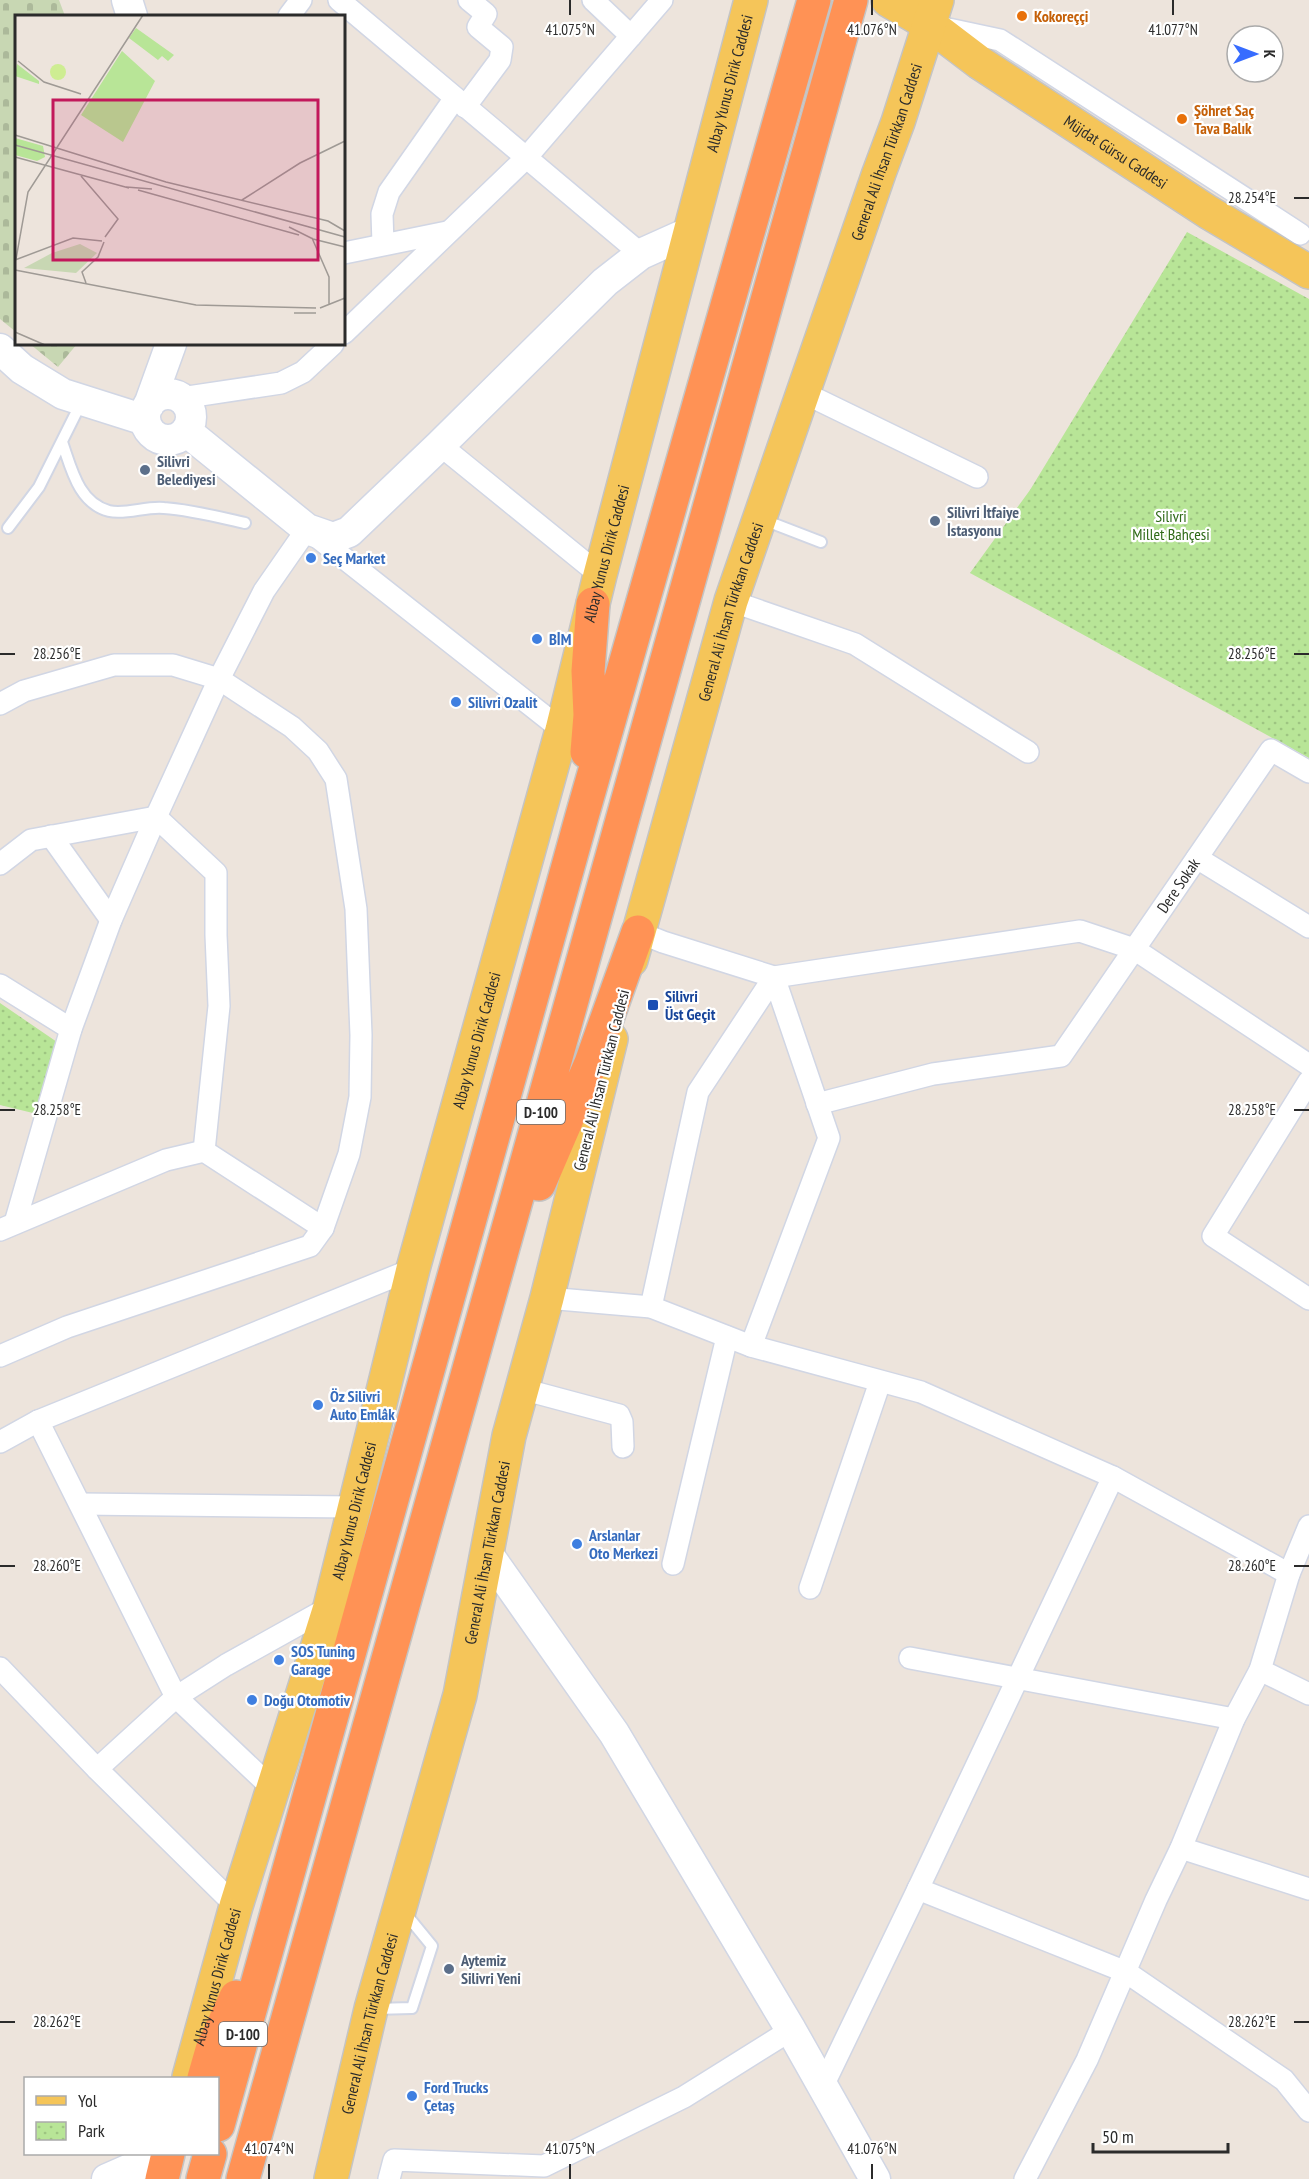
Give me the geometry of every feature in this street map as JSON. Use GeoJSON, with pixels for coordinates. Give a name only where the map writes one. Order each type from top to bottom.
{"type":"FeatureCollection","features":[{"type":"Feature","properties":{"kind":"highway","name":"D-100"},"geometry":{"type":"LineString","coordinates":[[219,2121],[582,816],[814,0]]}},
{"type":"Feature","properties":{"kind":"highway","name":"D-100"},"geometry":{"type":"LineString","coordinates":[[243,2179],[852,0]]}},
{"type":"Feature","properties":{"kind":"highway"},"geometry":{"type":"LineString","coordinates":[[582,816],[590,715],[588,671],[597,590]]}},
{"type":"Feature","properties":{"kind":"highway"},"geometry":{"type":"LineString","coordinates":[[494,1281],[537,1189],[591,1063],[638,932]]}},
{"type":"Feature","properties":{"kind":"highway"},"geometry":{"type":"LineString","coordinates":[[205,2077],[225,2019],[249,1971],[268,1944]]}},
{"type":"Feature","properties":{"kind":"highway"},"geometry":{"type":"LineString","coordinates":[[162,2179],[168,2155]]}},
{"type":"Feature","properties":{"kind":"highway"},"geometry":{"type":"LineString","coordinates":[[202,2179],[210,2155]]}},
{"type":"Feature","properties":{"kind":"main road"},"geometry":{"type":"LineString","coordinates":[[127,0],[132,15]]}},
{"type":"Feature","properties":{"kind":"main road"},"geometry":{"type":"LineString","coordinates":[[748,12],[761,2],[770,0]]}},
{"type":"Feature","properties":{"kind":"main road"},"geometry":{"type":"LineString","coordinates":[[852,0],[882,13],[901,32],[910,85]]}},
{"type":"Feature","properties":{"kind":"main road","name":"Müjdat Gürsu Caddesi"},"geometry":{"type":"LineString","coordinates":[[888,0],[933,12],[981,63],[1208,212],[1309,272]]}},
{"type":"Feature","properties":{"kind":"main road","name":"Albay Yunus Dirik Caddesi"},"geometry":{"type":"LineString","coordinates":[[190,2077],[236,1906],[330,1607],[413,1269],[562,730],[748,12]]}},
{"type":"Feature","properties":{"kind":"main road","name":"General Ali İhsan Türkkan Caddesi"},"geometry":{"type":"LineString","coordinates":[[331,2179],[371,2009],[460,1695],[508,1436],[547,1298],[638,932],[659,865],[731,601],[910,85],[933,12]]}},
{"type":"Feature","properties":{"kind":"main road"},"geometry":{"type":"LineString","coordinates":[[186,431],[307,529],[333,538],[349,532],[605,282],[641,254],[690,232]]}},
{"type":"Feature","properties":{"kind":"main road"},"geometry":{"type":"LineString","coordinates":[[172,345],[181,398]]}},
{"type":"Feature","properties":{"kind":"main road"},"geometry":{"type":"LineString","coordinates":[[147,412],[154,399],[167,394],[181,398],[186,403],[191,417],[186,431],[173,439],[158,438],[152,433],[147,412],[172,345]]}},
{"type":"Feature","properties":{"kind":"main road"},"geometry":{"type":"LineString","coordinates":[[0,349],[22,369],[63,394],[82,401],[147,412]]}},
{"type":"Feature","properties":{"kind":"main road"},"geometry":{"type":"LineString","coordinates":[[487,1553],[614,1733],[791,2030],[875,2179]]}},
{"type":"Feature","properties":{"kind":"main road"},"geometry":{"type":"LineString","coordinates":[[107,2179],[139,2165],[152,2155]]}},
{"type":"Feature","properties":{"kind":"street"},"geometry":{"type":"LineString","coordinates":[[291,15],[301,0]]}},
{"type":"Feature","properties":{"kind":"street"},"geometry":{"type":"LineString","coordinates":[[339,0],[641,254]]}},
{"type":"Feature","properties":{"kind":"street"},"geometry":{"type":"LineString","coordinates":[[383,244],[382,214],[389,192],[460,102],[500,60],[502,47],[478,27],[486,14],[469,0]]}},
{"type":"Feature","properties":{"kind":"street"},"geometry":{"type":"LineString","coordinates":[[593,0],[631,36]]}},
{"type":"Feature","properties":{"kind":"street"},"geometry":{"type":"LineString","coordinates":[[345,332],[526,158],[662,0]]}},
{"type":"Feature","properties":{"kind":"street"},"geometry":{"type":"LineString","coordinates":[[933,12],[1000,40],[1300,234]]}},
{"type":"Feature","properties":{"kind":"street"},"geometry":{"type":"LineString","coordinates":[[345,253],[447,232]]}},
{"type":"Feature","properties":{"kind":"street"},"geometry":{"type":"LineString","coordinates":[[181,398],[281,383],[303,372],[332,345]]}},
{"type":"Feature","properties":{"kind":"street"},"geometry":{"type":"LineString","coordinates":[[804,393],[977,477]]}},
{"type":"Feature","properties":{"kind":"street"},"geometry":{"type":"LineString","coordinates":[[440,445],[597,590]]}},
{"type":"Feature","properties":{"kind":"street"},"geometry":{"type":"LineString","coordinates":[[8,1227],[71,1029],[111,920],[219,679],[264,591],[307,529],[562,730]]}},
{"type":"Feature","properties":{"kind":"street"},"geometry":{"type":"LineString","coordinates":[[731,601],[855,644],[1028,752]]}},
{"type":"Feature","properties":{"kind":"street"},"geometry":{"type":"LineString","coordinates":[[0,704],[24,692],[114,664],[173,665],[219,679],[292,727],[318,751],[336,779],[356,909],[361,1035],[360,1097],[349,1154],[323,1228],[310,1246],[67,1327],[0,1356]]}},
{"type":"Feature","properties":{"kind":"street","name":"Dere Sokak"},"geometry":{"type":"LineString","coordinates":[[817,1104],[933,1074],[1061,1056],[1271,750],[1309,772]]}},
{"type":"Feature","properties":{"kind":"street"},"geometry":{"type":"LineString","coordinates":[[0,864],[31,840],[156,817]]}},
{"type":"Feature","properties":{"kind":"street"},"geometry":{"type":"LineString","coordinates":[[156,817],[216,873],[219,1006],[204,1151]]}},
{"type":"Feature","properties":{"kind":"street"},"geometry":{"type":"LineString","coordinates":[[51,836],[111,920]]}},
{"type":"Feature","properties":{"kind":"street"},"geometry":{"type":"LineString","coordinates":[[1197,858],[1309,927]]}},
{"type":"Feature","properties":{"kind":"street"},"geometry":{"type":"LineString","coordinates":[[638,932],[663,942],[774,976],[1080,931],[1134,949],[1309,1065]]}},
{"type":"Feature","properties":{"kind":"street"},"geometry":{"type":"LineString","coordinates":[[751,1346],[829,1138],[774,976]]}},
{"type":"Feature","properties":{"kind":"street"},"geometry":{"type":"LineString","coordinates":[[651,1307],[698,1092],[774,976]]}},
{"type":"Feature","properties":{"kind":"street"},"geometry":{"type":"LineString","coordinates":[[0,985],[71,1029]]}},
{"type":"Feature","properties":{"kind":"street"},"geometry":{"type":"LineString","coordinates":[[1309,1081],[1213,1236],[1309,1299]]}},
{"type":"Feature","properties":{"kind":"street"},"geometry":{"type":"LineString","coordinates":[[8,1227],[166,1160],[204,1151],[323,1228]]}},
{"type":"Feature","properties":{"kind":"street"},"geometry":{"type":"LineString","coordinates":[[0,1442],[38,1421],[413,1269]]}},
{"type":"Feature","properties":{"kind":"street"},"geometry":{"type":"LineString","coordinates":[[547,1298],[651,1307],[751,1346],[921,1392],[1113,1477],[1289,1574]]}},
{"type":"Feature","properties":{"kind":"street"},"geometry":{"type":"LineString","coordinates":[[672,1564],[727,1337]]}},
{"type":"Feature","properties":{"kind":"street"},"geometry":{"type":"LineString","coordinates":[[810,1588],[880,1382]]}},
{"type":"Feature","properties":{"kind":"street"},"geometry":{"type":"LineString","coordinates":[[522,1389],[619,1415],[622,1422],[623,1446]]}},
{"type":"Feature","properties":{"kind":"street"},"geometry":{"type":"LineString","coordinates":[[38,1421],[176,1697],[273,1789]]}},
{"type":"Feature","properties":{"kind":"street"},"geometry":{"type":"LineString","coordinates":[[822,2088],[1113,1477]]}},
{"type":"Feature","properties":{"kind":"street"},"geometry":{"type":"LineString","coordinates":[[80,1504],[354,1507]]}},
{"type":"Feature","properties":{"kind":"street"},"geometry":{"type":"LineString","coordinates":[[1025,2179],[1087,2060],[1181,1848],[1234,1719],[1260,1670],[1289,1574],[1309,1526]]}},
{"type":"Feature","properties":{"kind":"street"},"geometry":{"type":"LineString","coordinates":[[97,1768],[176,1697],[226,1665],[330,1607]]}},
{"type":"Feature","properties":{"kind":"street"},"geometry":{"type":"LineString","coordinates":[[910,1658],[1234,1719]]}},
{"type":"Feature","properties":{"kind":"street"},"geometry":{"type":"LineString","coordinates":[[0,1668],[236,1906]]}},
{"type":"Feature","properties":{"kind":"street"},"geometry":{"type":"LineString","coordinates":[[1260,1670],[1309,1694]]}},
{"type":"Feature","properties":{"kind":"street"},"geometry":{"type":"LineString","coordinates":[[1181,1848],[1309,1889]]}},
{"type":"Feature","properties":{"kind":"street"},"geometry":{"type":"LineString","coordinates":[[918,1889],[1126,1972],[1284,2080],[1309,2111]]}},
{"type":"Feature","properties":{"kind":"street"},"geometry":{"type":"LineString","coordinates":[[389,2179],[394,2160],[544,2166],[684,2097],[791,2030]]}},
{"type":"Feature","properties":{"kind":"lane"},"geometry":{"type":"LineString","coordinates":[[8,528],[39,487],[82,401]]}},
{"type":"Feature","properties":{"kind":"lane"},"geometry":{"type":"LineString","coordinates":[[62,442],[77,487],[94,504],[109,511],[161,507],[194,511],[246,523]]}},
{"type":"Feature","properties":{"kind":"lane"},"geometry":{"type":"LineString","coordinates":[[761,518],[821,542]]}},
{"type":"Feature","properties":{"kind":"green space"},"geometry":{"type":"Polygon","coordinates":[[[0,0],[59,0],[65,15],[15,15],[15,331],[0,319],[0,0]]]}},
{"type":"Feature","properties":{"kind":"green space","name":"Silivri Millet Bahçesi"},"geometry":{"type":"Polygon","coordinates":[[[1187,232],[1309,299],[1309,758],[970,573],[1030,490],[1187,232]]]}},
{"type":"Feature","properties":{"kind":"green space"},"geometry":{"type":"Polygon","coordinates":[[[31,345],[76,345],[58,367],[31,345]]]}},
{"type":"Feature","properties":{"kind":"green space"},"geometry":{"type":"Polygon","coordinates":[[[0,1003],[57,1042],[37,1114],[0,1105],[0,1003]]]}},
{"type":"Feature","properties":{"kind":"place","name":"Kokoreççi"},"geometry":{"type":"Point","coordinates":[1022,16]}},
{"type":"Feature","properties":{"kind":"place","name":"Şöhret Saç Tava Balık"},"geometry":{"type":"Point","coordinates":[1182,119]}},
{"type":"Feature","properties":{"kind":"place","name":"Silivri Belediyesi"},"geometry":{"type":"Point","coordinates":[145,470]}},
{"type":"Feature","properties":{"kind":"place","name":"Silivri İtfaiye İstasyonu"},"geometry":{"type":"Point","coordinates":[935,521]}},
{"type":"Feature","properties":{"kind":"place","name":"Seç Market"},"geometry":{"type":"Point","coordinates":[311,558]}},
{"type":"Feature","properties":{"kind":"place","name":"BİM"},"geometry":{"type":"Point","coordinates":[537,639]}},
{"type":"Feature","properties":{"kind":"place","name":"Silivri Ozalit"},"geometry":{"type":"Point","coordinates":[456,702]}},
{"type":"Feature","properties":{"kind":"place","name":"Silivri Üst Geçit"},"geometry":{"type":"Point","coordinates":[653,1005]}},
{"type":"Feature","properties":{"kind":"place","name":"Öz Silivri Auto Emlâk"},"geometry":{"type":"Point","coordinates":[318,1405]}},
{"type":"Feature","properties":{"kind":"place","name":"Arslanlar Oto Merkezi"},"geometry":{"type":"Point","coordinates":[577,1544]}},
{"type":"Feature","properties":{"kind":"place","name":"SOS Tuning Garage"},"geometry":{"type":"Point","coordinates":[279,1660]}},
{"type":"Feature","properties":{"kind":"place","name":"Doğu Otomotiv"},"geometry":{"type":"Point","coordinates":[252,1700]}},
{"type":"Feature","properties":{"kind":"place","name":"Aytemiz Silivri Yeni"},"geometry":{"type":"Point","coordinates":[449,1969]}},
{"type":"Feature","properties":{"kind":"place","name":"Ford Trucks Çetaş"},"geometry":{"type":"Point","coordinates":[412,2096]}}]}
